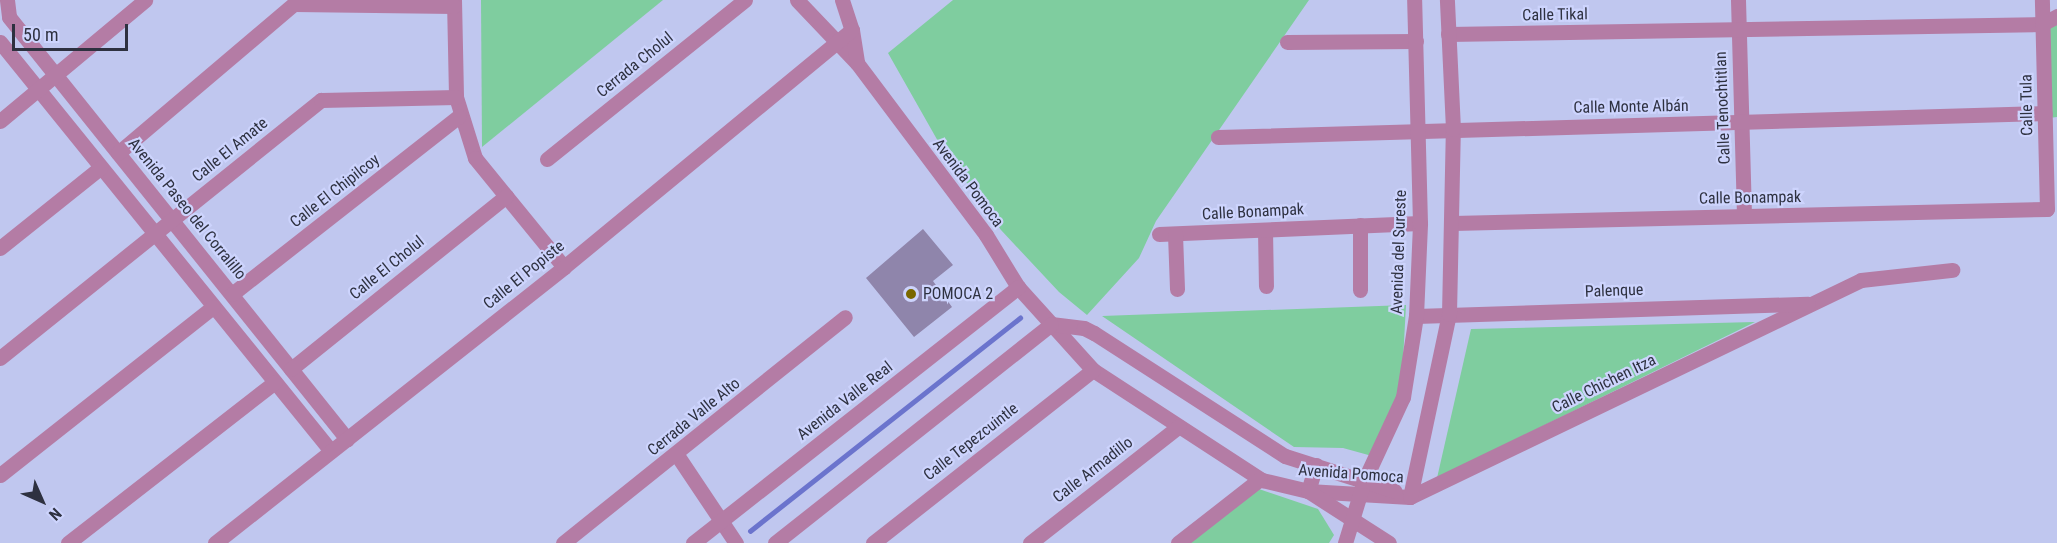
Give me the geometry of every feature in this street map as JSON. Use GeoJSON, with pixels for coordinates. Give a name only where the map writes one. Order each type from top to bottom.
{"type":"FeatureCollection","features":[{"type":"Feature","properties":{"kind":"street","name":"Avenida Paseo del Corralillo"},"geometry":{"type":"LineString","coordinates":[[7,0],[9,17],[347,439]]}},
{"type":"Feature","properties":{"kind":"street"},"geometry":{"type":"LineString","coordinates":[[0,122],[145,0]]}},
{"type":"Feature","properties":{"kind":"street","name":"Cerrada Cholul"},"geometry":{"type":"LineString","coordinates":[[547,159],[745,0]]}},
{"type":"Feature","properties":{"kind":"street","name":"Avenida Pomoca"},"geometry":{"type":"LineString","coordinates":[[797,0],[835,44],[857,63],[986,235],[1018,287],[1093,370],[1260,479],[1308,491],[1361,488],[1410,497]]}},
{"type":"Feature","properties":{"kind":"street","name":"Avenida Pomoca"},"geometry":{"type":"LineString","coordinates":[[842,0],[852,30],[857,63]]}},
{"type":"Feature","properties":{"kind":"street","name":"Avenida del Sureste"},"geometry":{"type":"LineString","coordinates":[[1345,543],[1361,488],[1403,397],[1416,316],[1420,223],[1414,0]]}},
{"type":"Feature","properties":{"kind":"street"},"geometry":{"type":"LineString","coordinates":[[1410,497],[1449,314],[1453,223],[1453,129],[1447,0]]}},
{"type":"Feature","properties":{"kind":"street","name":"Calle Tenochtitlan"},"geometry":{"type":"LineString","coordinates":[[1738,0],[1744,216]]}},
{"type":"Feature","properties":{"kind":"street","name":"Calle Tula"},"geometry":{"type":"LineString","coordinates":[[2042,0],[2045,113],[2052,168],[2047,209]]}},
{"type":"Feature","properties":{"kind":"street"},"geometry":{"type":"LineString","coordinates":[[118,153],[294,4],[454,3],[456,97],[459,116],[475,158],[564,267]]}},
{"type":"Feature","properties":{"kind":"street","name":"Calle Tikal"},"geometry":{"type":"LineString","coordinates":[[1448,34],[1739,31],[2042,24],[2057,16]]}},
{"type":"Feature","properties":{"kind":"street","name":"Calle El Popiste"},"geometry":{"type":"LineString","coordinates":[[215,543],[564,267],[852,30]]}},
{"type":"Feature","properties":{"kind":"street"},"geometry":{"type":"LineString","coordinates":[[1287,42],[1416,41]]}},
{"type":"Feature","properties":{"kind":"street"},"geometry":{"type":"LineString","coordinates":[[0,42],[331,452]]}},
{"type":"Feature","properties":{"kind":"street","name":"Calle El Amate"},"geometry":{"type":"LineString","coordinates":[[0,358],[321,100],[456,97]]}},
{"type":"Feature","properties":{"kind":"street","name":"Calle Monte Albán"},"geometry":{"type":"LineString","coordinates":[[1218,137],[2045,113]]}},
{"type":"Feature","properties":{"kind":"street","name":"Calle El Chipilcoy"},"geometry":{"type":"LineString","coordinates":[[232,294],[459,116]]}},
{"type":"Feature","properties":{"kind":"street"},"geometry":{"type":"LineString","coordinates":[[0,248],[101,167]]}},
{"type":"Feature","properties":{"kind":"street","name":"Calle El Cholul"},"geometry":{"type":"LineString","coordinates":[[291,369],[506,196]]}},
{"type":"Feature","properties":{"kind":"street","name":"Calle Bonampak"},"geometry":{"type":"LineString","coordinates":[[1453,223],[2047,209]]}},
{"type":"Feature","properties":{"kind":"street","name":"Calle Bonampak"},"geometry":{"type":"LineString","coordinates":[[1177,289],[1167,234],[1420,223]]}},
{"type":"Feature","properties":{"kind":"street"},"geometry":{"type":"LineString","coordinates":[[1360,225],[1360,290]]}},
{"type":"Feature","properties":{"kind":"street"},"geometry":{"type":"LineString","coordinates":[[1265,230],[1266,286]]}},
{"type":"Feature","properties":{"kind":"street","name":"Calle Chichen Itza"},"geometry":{"type":"LineString","coordinates":[[1410,497],[1861,280],[1952,270]]}},
{"type":"Feature","properties":{"kind":"street","name":"Avenida Valle Real"},"geometry":{"type":"LineString","coordinates":[[693,543],[1018,287]]}},
{"type":"Feature","properties":{"kind":"street","name":"Palenque"},"geometry":{"type":"LineString","coordinates":[[1416,316],[1814,303]]}},
{"type":"Feature","properties":{"kind":"street"},"geometry":{"type":"LineString","coordinates":[[0,475],[213,307]]}},
{"type":"Feature","properties":{"kind":"street","name":"Cerrada Valle Alto"},"geometry":{"type":"LineString","coordinates":[[563,543],[677,455],[845,317]]}},
{"type":"Feature","properties":{"kind":"street"},"geometry":{"type":"LineString","coordinates":[[775,543],[1051,324]]}},
{"type":"Feature","properties":{"kind":"street","name":"Avenida Pomoca"},"geometry":{"type":"LineString","coordinates":[[1051,324],[1084,328],[1285,456],[1316,465],[1361,488]]}},
{"type":"Feature","properties":{"kind":"street","name":"Calle Tepezcuintle"},"geometry":{"type":"LineString","coordinates":[[873,543],[1093,370]]}},
{"type":"Feature","properties":{"kind":"street"},"geometry":{"type":"LineString","coordinates":[[68,543],[275,382]]}},
{"type":"Feature","properties":{"kind":"street","name":"Calle Armadillo"},"geometry":{"type":"LineString","coordinates":[[1030,543],[1179,426]]}},
{"type":"Feature","properties":{"kind":"street"},"geometry":{"type":"LineString","coordinates":[[677,455],[719,522],[736,543]]}},
{"type":"Feature","properties":{"kind":"street"},"geometry":{"type":"LineString","coordinates":[[1316,465],[1308,491],[1389,543]]}},
{"type":"Feature","properties":{"kind":"street"},"geometry":{"type":"LineString","coordinates":[[1178,543],[1260,479]]}},
{"type":"Feature","properties":{"kind":"green space"},"geometry":{"type":"Polygon","coordinates":[[[481,0],[663,0],[482,147],[481,0]]]}},
{"type":"Feature","properties":{"kind":"green space"},"geometry":{"type":"Polygon","coordinates":[[[953,0],[1309,0],[1156,221],[1139,258],[1087,315],[1059,292],[1001,230],[943,150],[888,53],[953,0]]]}},
{"type":"Feature","properties":{"kind":"green space"},"geometry":{"type":"Polygon","coordinates":[[[2057,24],[2057,117],[2049,118],[2047,30],[2057,24]]]}},
{"type":"Feature","properties":{"kind":"green space"},"geometry":{"type":"Polygon","coordinates":[[[1406,305],[1401,397],[1372,456],[1343,448],[1294,447],[1102,316],[1406,305]]]}},
{"type":"Feature","properties":{"kind":"green space"},"geometry":{"type":"Polygon","coordinates":[[[1755,322],[1437,478],[1471,329],[1755,322]]]}},
{"type":"Feature","properties":{"kind":"green space"},"geometry":{"type":"Polygon","coordinates":[[[1259,489],[1318,509],[1334,535],[1329,543],[1190,543],[1259,489]]]}},
{"type":"Feature","properties":{"kind":"building","name":"POMOCA 2"},"geometry":{"type":"Polygon","coordinates":[[[923,229],[953,265],[933,281],[952,307],[914,337],[866,278],[923,229]]]}},
{"type":"Feature","properties":{"kind":"waterway"},"geometry":{"type":"LineString","coordinates":[[750,531],[1020,318]]}},
{"type":"Feature","properties":{"kind":"place","name":"POMOCA 2"},"geometry":{"type":"Point","coordinates":[911,294]}}]}
